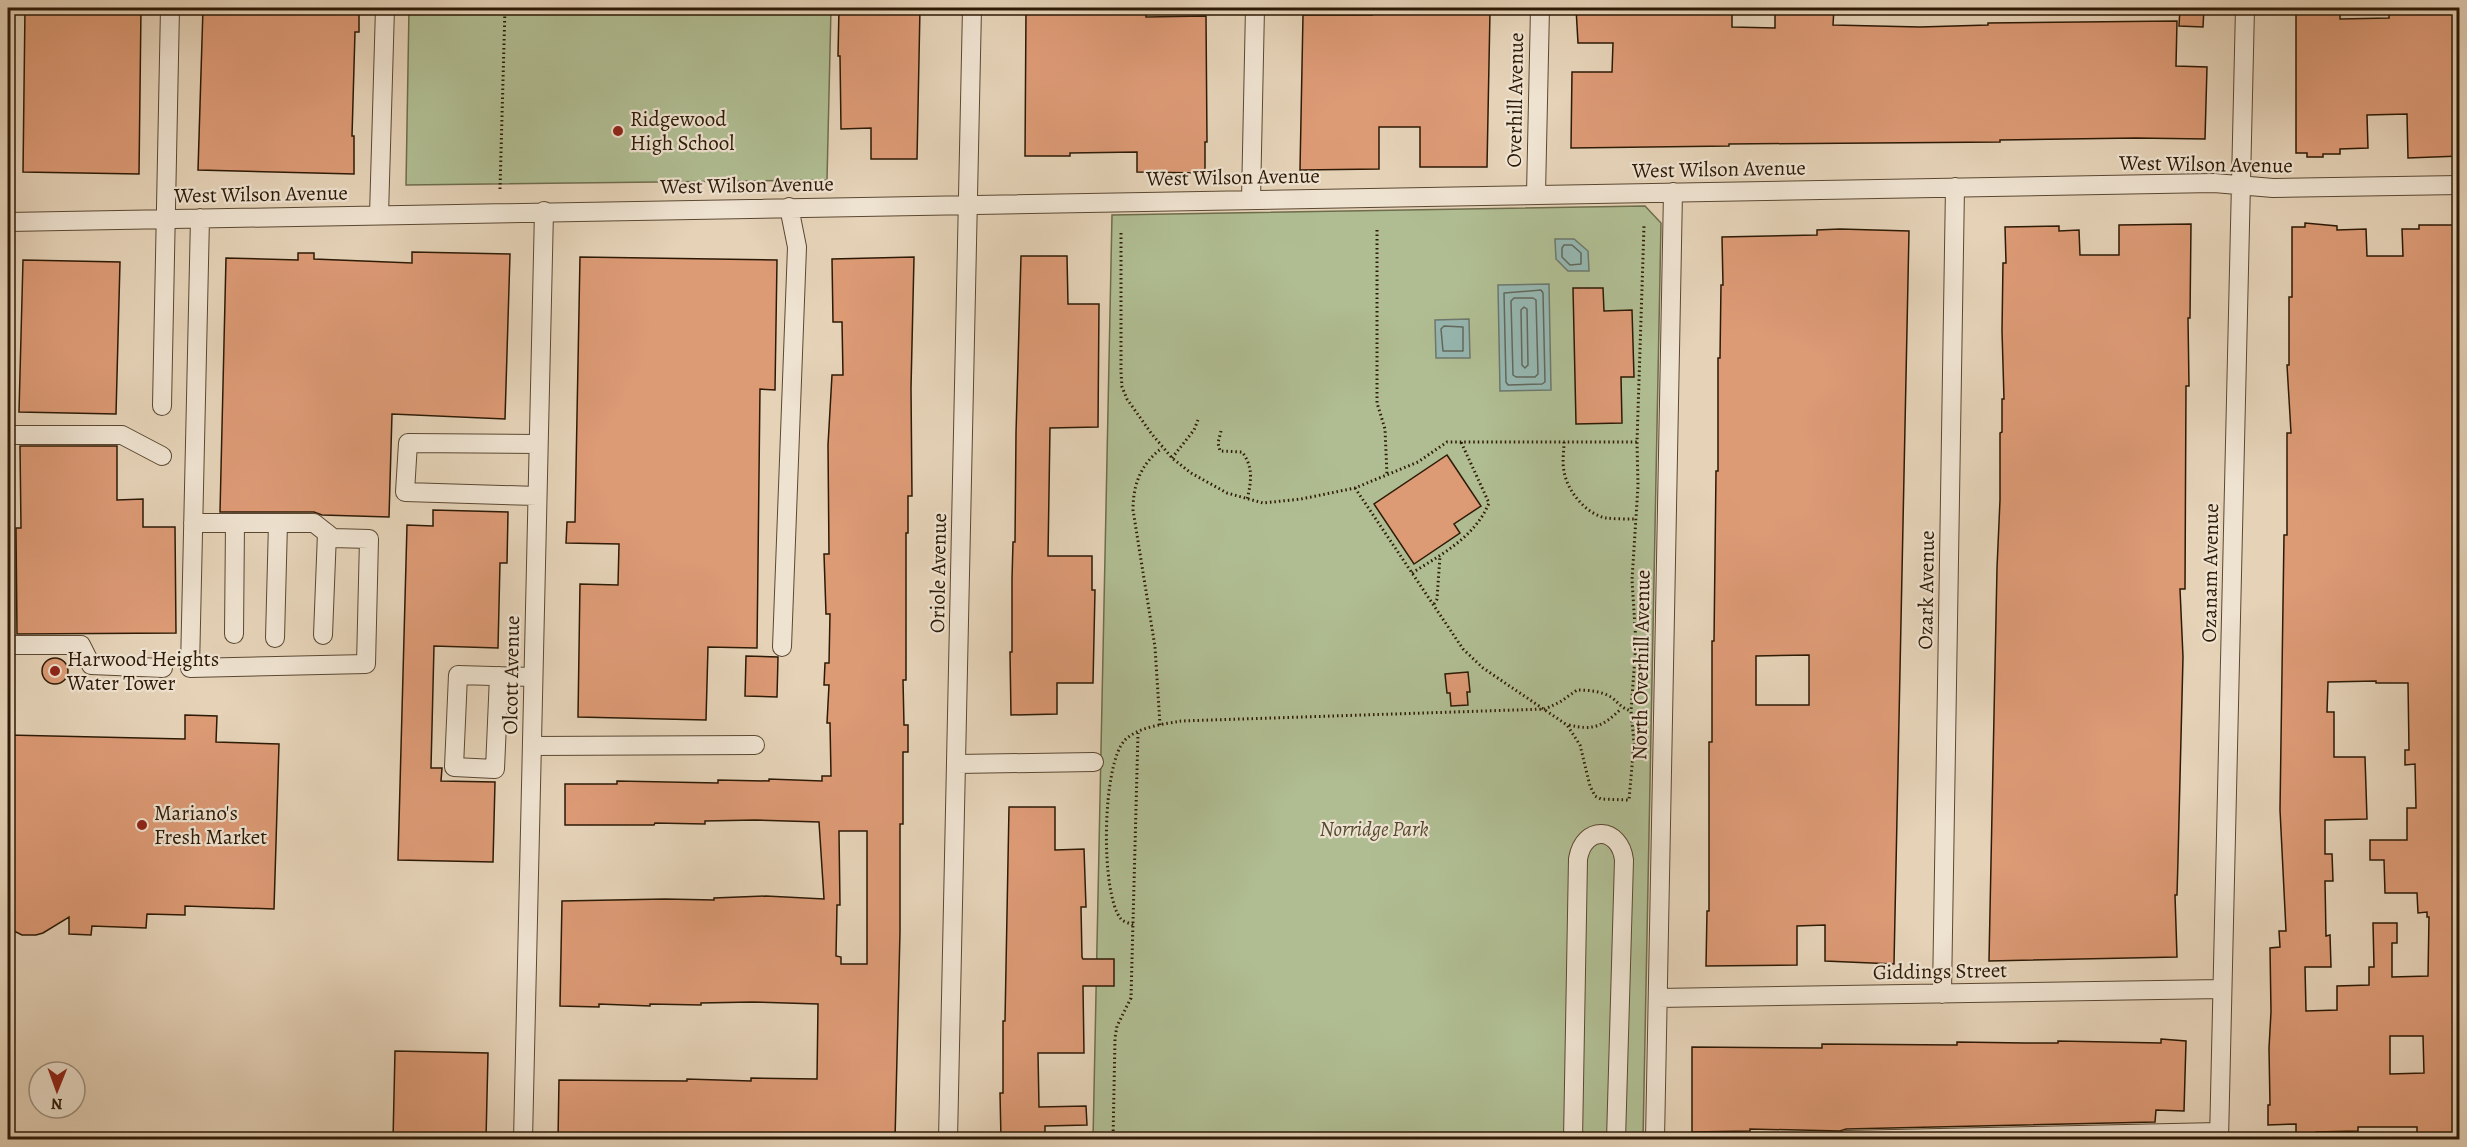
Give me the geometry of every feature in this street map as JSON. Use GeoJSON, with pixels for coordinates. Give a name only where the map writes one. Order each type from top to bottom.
{"type":"FeatureCollection","features":[{"type":"Feature","properties":{"kind":"street"},"geometry":{"type":"LineString","coordinates":[[162,406],[170,8]]}},
{"type":"Feature","properties":{"kind":"street"},"geometry":{"type":"LineString","coordinates":[[379,214],[384,8]]}},
{"type":"Feature","properties":{"kind":"street","name":"Oriole Avenue"},"geometry":{"type":"LineString","coordinates":[[948,1140],[972,8]]}},
{"type":"Feature","properties":{"kind":"street"},"geometry":{"type":"LineString","coordinates":[[1251,199],[1255,8]]}},
{"type":"Feature","properties":{"kind":"street","name":"Overhill Avenue"},"geometry":{"type":"LineString","coordinates":[[1536,194],[1540,8]]}},
{"type":"Feature","properties":{"kind":"street","name":"Ozanam Avenue"},"geometry":{"type":"LineString","coordinates":[[2219,1136],[2245,8]]}},
{"type":"Feature","properties":{"kind":"street","name":"West Wilson Avenue"},"geometry":{"type":"LineString","coordinates":[[8,222],[2214,183],[2273,188],[2460,185]]}},
{"type":"Feature","properties":{"kind":"street","name":"Ozark Avenue"},"geometry":{"type":"LineString","coordinates":[[1942,994],[1955,188]]}},
{"type":"Feature","properties":{"kind":"street","name":"North Overhill Avenue"},"geometry":{"type":"LineString","coordinates":[[1655,1140],[1673,192]]}},
{"type":"Feature","properties":{"kind":"street"},"geometry":{"type":"LineString","coordinates":[[782,646],[797,248],[789,207]]}},
{"type":"Feature","properties":{"kind":"street","name":"Olcott Avenue"},"geometry":{"type":"LineString","coordinates":[[523,1140],[544,211]]}},
{"type":"Feature","properties":{"kind":"street"},"geometry":{"type":"LineString","coordinates":[[193,523],[315,523],[333,538],[369,538],[366,664],[190,668],[193,523],[200,218]]}},
{"type":"Feature","properties":{"kind":"street"},"geometry":{"type":"LineString","coordinates":[[8,435],[122,435],[162,456]]}},
{"type":"Feature","properties":{"kind":"street"},"geometry":{"type":"LineString","coordinates":[[537,496],[405,492],[408,443],[538,444]]}},
{"type":"Feature","properties":{"kind":"street"},"geometry":{"type":"LineString","coordinates":[[234,634],[235,523]]}},
{"type":"Feature","properties":{"kind":"street"},"geometry":{"type":"LineString","coordinates":[[275,638],[278,523]]}},
{"type":"Feature","properties":{"kind":"street"},"geometry":{"type":"LineString","coordinates":[[323,635],[327,533]]}},
{"type":"Feature","properties":{"kind":"street"},"geometry":{"type":"LineString","coordinates":[[8,645],[81,645],[91,665],[163,668]]}},
{"type":"Feature","properties":{"kind":"street"},"geometry":{"type":"LineString","coordinates":[[499,676],[495,769],[454,767],[458,675],[499,676],[533,677]]}},
{"type":"Feature","properties":{"kind":"street"},"geometry":{"type":"LineString","coordinates":[[532,746],[755,745]]}},
{"type":"Feature","properties":{"kind":"street"},"geometry":{"type":"LineString","coordinates":[[957,764],[1095,762]]}},
{"type":"Feature","properties":{"kind":"street"},"geometry":{"type":"LineString","coordinates":[[1573,1140],[1578,859],[1584,841],[1590,836],[1601,834],[1618,842],[1623,850],[1624,860],[1616,1140]]}},
{"type":"Feature","properties":{"kind":"street","name":"Giddings Street"},"geometry":{"type":"LineString","coordinates":[[1658,998],[2223,989]]}},
{"type":"Feature","properties":{"kind":"street"},"geometry":{"type":"LineString","coordinates":[[1846,1140],[2219,1136]]}},
{"type":"Feature","properties":{"kind":"path"},"geometry":{"type":"LineString","coordinates":[[500,189],[505,8]]}},
{"type":"Feature","properties":{"kind":"path"},"geometry":{"type":"LineString","coordinates":[[1355,488],[1473,660],[1567,725],[1580,745],[1590,786],[1595,795],[1601,799],[1629,800],[1634,743],[1631,711],[1636,643],[1632,580],[1638,486],[1637,442],[1644,226]]}},
{"type":"Feature","properties":{"kind":"path"},"geometry":{"type":"LineString","coordinates":[[1377,230],[1377,403],[1385,429],[1387,475]]}},
{"type":"Feature","properties":{"kind":"path"},"geometry":{"type":"LineString","coordinates":[[1121,233],[1122,387],[1136,413],[1172,458],[1208,483],[1247,500],[1277,503],[1355,488],[1431,455],[1447,442],[1637,442]]}},
{"type":"Feature","properties":{"kind":"path"},"geometry":{"type":"LineString","coordinates":[[1172,458],[1194,430],[1198,420]]}},
{"type":"Feature","properties":{"kind":"path"},"geometry":{"type":"LineString","coordinates":[[1221,431],[1218,443],[1220,451],[1242,452],[1250,465],[1251,480],[1247,500]]}},
{"type":"Feature","properties":{"kind":"path"},"geometry":{"type":"LineString","coordinates":[[1412,573],[1440,556],[1472,529],[1484,515],[1489,502],[1461,442]]}},
{"type":"Feature","properties":{"kind":"path"},"geometry":{"type":"LineString","coordinates":[[1564,442],[1563,468],[1566,479],[1582,503],[1593,513],[1605,518],[1635,519]]}},
{"type":"Feature","properties":{"kind":"path"},"geometry":{"type":"LineString","coordinates":[[1160,725],[1155,647],[1133,504],[1134,487],[1138,477],[1151,457],[1162,448]]}},
{"type":"Feature","properties":{"kind":"path"},"geometry":{"type":"LineString","coordinates":[[1434,605],[1437,599],[1440,556]]}},
{"type":"Feature","properties":{"kind":"path"},"geometry":{"type":"LineString","coordinates":[[1133,925],[1120,918],[1113,904],[1108,880],[1108,788],[1117,752],[1125,739],[1138,733],[1181,721],[1545,709],[1577,690],[1588,690],[1609,696],[1622,709],[1631,711]]}},
{"type":"Feature","properties":{"kind":"path"},"geometry":{"type":"LineString","coordinates":[[1567,725],[1583,729],[1596,727],[1608,721],[1622,709]]}},
{"type":"Feature","properties":{"kind":"path"},"geometry":{"type":"LineString","coordinates":[[1113,1140],[1115,1038],[1117,1026],[1131,998],[1138,733]]}},
{"type":"Feature","properties":{"kind":"green space","name":"Ridgewood High School"},"geometry":{"type":"Polygon","coordinates":[[[409,8],[831,8],[827,180],[406,185],[409,8]]]}},
{"type":"Feature","properties":{"kind":"green space","name":"Norridge Park"},"geometry":{"type":"Polygon","coordinates":[[[1645,206],[1661,223],[1643,1139],[1093,1140],[1112,215],[1645,206]]]}},
{"type":"Feature","properties":{"kind":"water"},"geometry":{"type":"Polygon","coordinates":[[[1555,239],[1574,239],[1588,251],[1589,271],[1568,271],[1556,259],[1555,239]]]}},
{"type":"Feature","properties":{"kind":"water"},"geometry":{"type":"Polygon","coordinates":[[[1549,284],[1551,390],[1500,391],[1498,285],[1549,284]]]}},
{"type":"Feature","properties":{"kind":"water"},"geometry":{"type":"Polygon","coordinates":[[[1469,319],[1470,358],[1436,358],[1435,320],[1469,319]]]}},
{"type":"Feature","properties":{"kind":"building"},"geometry":{"type":"Polygon","coordinates":[[[25,8],[141,8],[139,174],[23,172],[25,8]]]}},
{"type":"Feature","properties":{"kind":"building"},"geometry":{"type":"Polygon","coordinates":[[[203,8],[359,8],[359,32],[355,32],[352,136],[354,136],[354,174],[198,170],[203,8]]]}},
{"type":"Feature","properties":{"kind":"building"},"geometry":{"type":"Polygon","coordinates":[[[839,8],[920,8],[917,159],[871,159],[871,128],[841,129],[839,8]]]}},
{"type":"Feature","properties":{"kind":"building"},"geometry":{"type":"Polygon","coordinates":[[[1026,8],[1109,8],[1109,11],[1146,11],[1146,17],[1206,16],[1207,142],[1205,142],[1205,173],[1137,172],[1137,152],[1025,156],[1026,8]]]}},
{"type":"Feature","properties":{"kind":"building"},"geometry":{"type":"Polygon","coordinates":[[[1371,8],[1423,8],[1423,12],[1490,11],[1487,167],[1420,167],[1420,127],[1379,127],[1379,169],[1300,170],[1303,15],[1372,15],[1371,8]]]}},
{"type":"Feature","properties":{"kind":"building"},"geometry":{"type":"Polygon","coordinates":[[[1576,8],[1732,8],[1732,27],[1775,28],[1775,8],[1834,8],[1833,25],[1920,27],[1988,25],[1988,23],[2177,21],[2176,66],[2207,67],[2205,139],[2136,138],[1571,148],[1572,72],[1612,72],[1613,43],[1578,43],[1576,8]]]}},
{"type":"Feature","properties":{"kind":"building"},"geometry":{"type":"Polygon","coordinates":[[[2180,8],[2204,8],[2203,27],[2179,26],[2180,8]]]}},
{"type":"Feature","properties":{"kind":"building"},"geometry":{"type":"Polygon","coordinates":[[[2296,8],[2340,8],[2340,19],[2389,18],[2389,8],[2460,8],[2460,156],[2408,158],[2407,114],[2367,115],[2368,148],[2340,149],[2340,154],[2323,154],[2323,157],[2307,157],[2307,153],[2296,153],[2296,8]]]}},
{"type":"Feature","properties":{"kind":"building"},"geometry":{"type":"Polygon","coordinates":[[[2305,223],[2337,226],[2337,230],[2366,229],[2367,256],[2403,256],[2402,229],[2419,229],[2419,225],[2460,225],[2460,790],[2458,869],[2453,869],[2455,976],[2457,976],[2456,1140],[2417,1140],[2417,1127],[2358,1127],[2358,1131],[2316,1132],[2315,1140],[2296,1140],[2296,1124],[2268,1125],[2270,948],[2280,947],[2279,931],[2286,931],[2280,810],[2284,535],[2287,535],[2287,433],[2291,433],[2287,365],[2289,365],[2289,297],[2292,297],[2292,227],[2305,227],[2305,223]],[[2376,681],[2328,682],[2327,712],[2334,712],[2334,757],[2365,757],[2367,819],[2325,820],[2325,854],[2332,854],[2333,881],[2325,881],[2326,936],[2330,935],[2331,967],[2305,967],[2306,1011],[2337,1010],[2337,986],[2369,985],[2369,967],[2374,967],[2373,923],[2397,923],[2397,943],[2392,943],[2392,977],[2428,976],[2429,917],[2427,917],[2427,912],[2418,913],[2417,893],[2385,893],[2384,860],[2370,860],[2370,840],[2407,840],[2407,808],[2416,808],[2415,764],[2405,765],[2405,750],[2409,750],[2408,683],[2376,683],[2376,681]],[[2390,1036],[2390,1074],[2424,1073],[2423,1036],[2390,1036]]]}},
{"type":"Feature","properties":{"kind":"building"},"geometry":{"type":"Polygon","coordinates":[[[2191,224],[2190,318],[2188,318],[2189,386],[2186,386],[2185,589],[2180,589],[2183,657],[2177,895],[2175,895],[2177,957],[1989,961],[2000,433],[2002,432],[2002,399],[2004,399],[2002,331],[2003,263],[2006,263],[2005,227],[2059,226],[2059,231],[2079,230],[2080,255],[2119,255],[2119,225],[2191,224]]]}},
{"type":"Feature","properties":{"kind":"building"},"geometry":{"type":"Polygon","coordinates":[[[1817,230],[1909,231],[1894,964],[1825,961],[1825,925],[1797,926],[1797,965],[1706,966],[1707,911],[1709,911],[1709,742],[1712,742],[1712,641],[1714,641],[1716,471],[1718,471],[1718,358],[1720,358],[1721,285],[1723,285],[1722,237],[1817,235],[1817,230]],[[1809,655],[1756,656],[1756,705],[1809,705],[1809,655]]]}},
{"type":"Feature","properties":{"kind":"building"},"geometry":{"type":"Polygon","coordinates":[[[412,252],[510,254],[505,419],[392,414],[389,517],[322,515],[314,512],[220,512],[226,258],[298,260],[298,253],[314,253],[314,259],[412,263],[412,252]]]}},
{"type":"Feature","properties":{"kind":"building"},"geometry":{"type":"Polygon","coordinates":[[[1021,256],[1067,256],[1068,304],[1099,304],[1098,427],[1050,428],[1048,556],[1092,556],[1092,590],[1095,590],[1093,683],[1057,683],[1057,714],[1011,715],[1010,652],[1012,652],[1021,256]]]}},
{"type":"Feature","properties":{"kind":"building"},"geometry":{"type":"Polygon","coordinates":[[[580,257],[777,260],[775,390],[760,389],[757,648],[708,647],[706,720],[578,717],[580,584],[618,585],[619,544],[566,543],[567,522],[575,522],[580,257]]]}},
{"type":"Feature","properties":{"kind":"building"},"geometry":{"type":"Polygon","coordinates":[[[914,257],[911,388],[912,496],[908,496],[908,533],[906,533],[906,680],[903,680],[904,725],[908,725],[908,752],[903,752],[903,824],[900,824],[895,1140],[558,1140],[559,1080],[817,1079],[818,1004],[752,1002],[701,1003],[701,1005],[560,1006],[562,901],[714,900],[714,898],[766,896],[824,899],[819,822],[755,820],[705,821],[705,824],[565,825],[565,784],[617,784],[617,781],[718,783],[718,780],[769,781],[769,779],[822,781],[822,776],[831,776],[830,723],[827,723],[829,685],[824,685],[825,663],[829,663],[830,614],[826,614],[824,554],[829,554],[828,445],[832,375],[843,375],[842,322],[833,322],[832,259],[914,257]],[[839,831],[840,905],[837,905],[836,956],[841,957],[841,964],[867,964],[867,831],[839,831]]]}},
{"type":"Feature","properties":{"kind":"building"},"geometry":{"type":"Polygon","coordinates":[[[23,260],[120,262],[116,414],[19,412],[23,260]]]}},
{"type":"Feature","properties":{"kind":"building"},"geometry":{"type":"Polygon","coordinates":[[[1573,288],[1603,288],[1604,311],[1632,310],[1634,377],[1621,377],[1622,423],[1576,424],[1573,288]]]}},
{"type":"Feature","properties":{"kind":"building"},"geometry":{"type":"Polygon","coordinates":[[[20,446],[117,446],[117,500],[143,499],[143,527],[175,527],[176,633],[17,634],[16,528],[21,528],[20,446]]]}},
{"type":"Feature","properties":{"kind":"building"},"geometry":{"type":"Polygon","coordinates":[[[1447,455],[1481,506],[1454,524],[1460,533],[1414,564],[1374,504],[1447,455]]]}},
{"type":"Feature","properties":{"kind":"building"},"geometry":{"type":"Polygon","coordinates":[[[433,510],[508,512],[507,563],[500,563],[498,648],[434,646],[431,768],[442,768],[441,781],[495,782],[493,862],[398,860],[407,525],[433,526],[433,510]]]}},
{"type":"Feature","properties":{"kind":"building"},"geometry":{"type":"Polygon","coordinates":[[[746,656],[778,657],[777,697],[745,696],[746,656]]]}},
{"type":"Feature","properties":{"kind":"building","name":"Harwood Heights Water Tower"},"geometry":{"type":"Polygon","coordinates":[[[55,658],[64,662],[68,671],[64,680],[55,684],[46,680],[42,671],[46,662],[55,658]]]}},
{"type":"Feature","properties":{"kind":"building"},"geometry":{"type":"Polygon","coordinates":[[[1468,672],[1470,692],[1467,692],[1468,705],[1451,706],[1445,674],[1468,672]]]}},
{"type":"Feature","properties":{"kind":"building","name":"Mariano's Fresh Market"},"geometry":{"type":"Polygon","coordinates":[[[185,715],[217,716],[216,742],[279,744],[274,909],[185,906],[185,915],[147,914],[146,928],[92,926],[91,935],[69,934],[69,917],[36,935],[22,935],[8,928],[8,735],[185,739],[185,715]]]}},
{"type":"Feature","properties":{"kind":"building"},"geometry":{"type":"Polygon","coordinates":[[[1009,807],[1055,807],[1055,850],[1084,849],[1086,907],[1081,907],[1082,957],[1083,959],[1114,959],[1114,986],[1083,986],[1084,1053],[1038,1053],[1039,1107],[1086,1106],[1087,1125],[1045,1126],[1045,1140],[1001,1140],[1000,1093],[1003,1093],[1009,807]]]}},
{"type":"Feature","properties":{"kind":"building"},"geometry":{"type":"Polygon","coordinates":[[[2161,1039],[2186,1041],[2184,1111],[2156,1110],[2155,1122],[1846,1129],[1840,1131],[1750,1129],[1750,1131],[1692,1132],[1692,1047],[1822,1048],[1822,1044],[1957,1045],[1957,1042],[2058,1043],[2058,1041],[2161,1043],[2161,1039]]]}},
{"type":"Feature","properties":{"kind":"building"},"geometry":{"type":"Polygon","coordinates":[[[395,1051],[488,1053],[486,1140],[393,1140],[395,1051]]]}},
{"type":"Feature","properties":{"kind":"place","name":"Ridgewood High School"},"geometry":{"type":"Point","coordinates":[618,131]}},
{"type":"Feature","properties":{"kind":"place","name":"Harwood Heights Water Tower"},"geometry":{"type":"Point","coordinates":[55,671]}},
{"type":"Feature","properties":{"kind":"place","name":"Mariano's Fresh Market"},"geometry":{"type":"Point","coordinates":[142,825]}}]}
